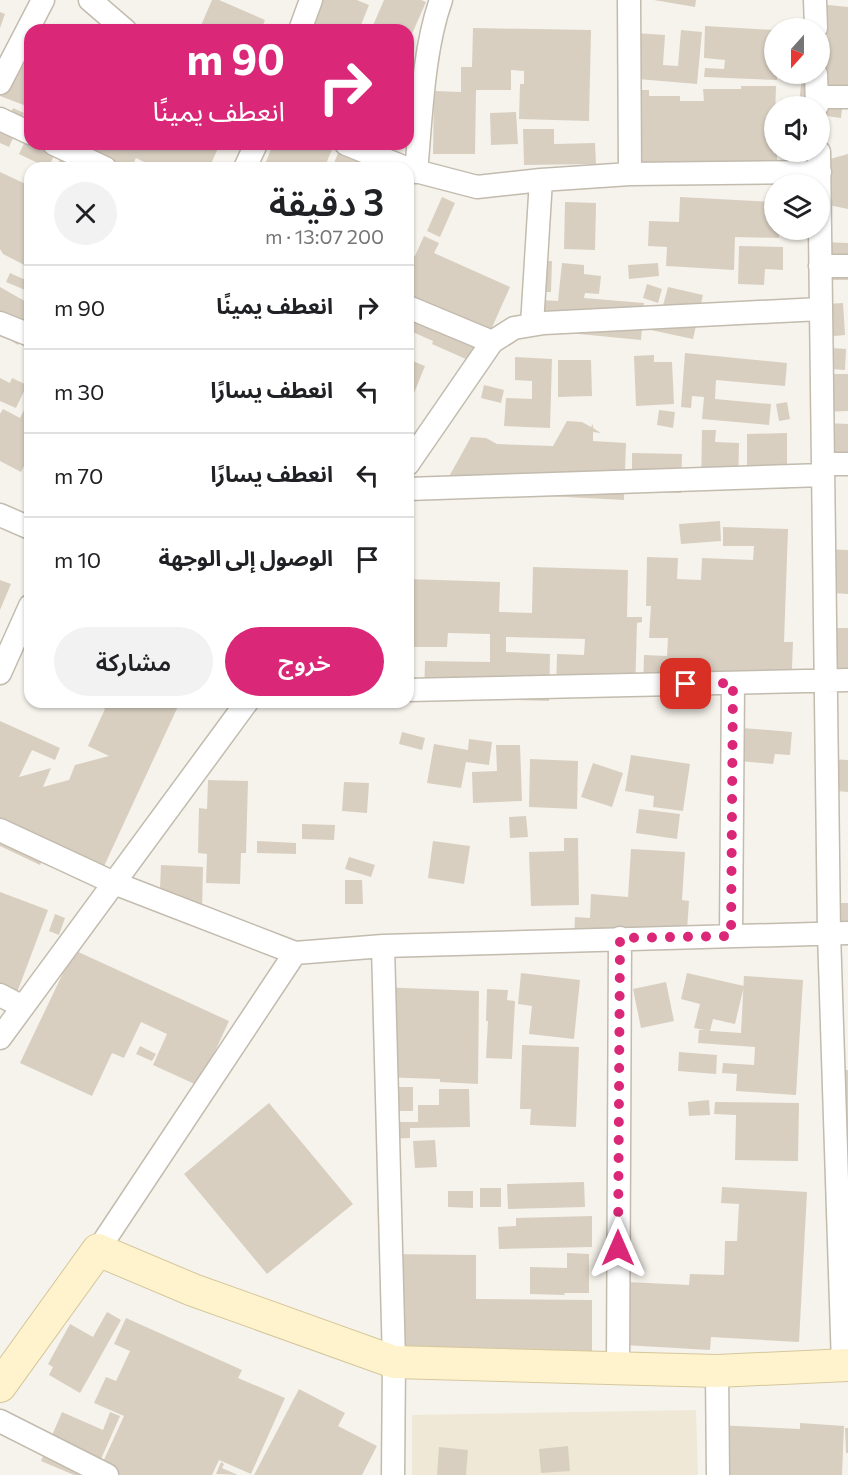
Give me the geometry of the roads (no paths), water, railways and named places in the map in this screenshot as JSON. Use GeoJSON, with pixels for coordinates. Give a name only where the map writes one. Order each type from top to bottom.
{"type":"FeatureCollection","features":[{"type":"Feature","properties":{"kind":"main road"},"geometry":{"type":"LineString","coordinates":[[1,1389],[98,1250],[193,1290],[394,1362],[717,1371],[845,1365]]}},
{"type":"Feature","properties":{"kind":"street"},"geometry":{"type":"LineString","coordinates":[[31,24],[44,0]]}},
{"type":"Feature","properties":{"kind":"street"},"geometry":{"type":"LineString","coordinates":[[90,0],[118,24]]}},
{"type":"Feature","properties":{"kind":"street"},"geometry":{"type":"LineString","coordinates":[[302,24],[311,0]]}},
{"type":"Feature","properties":{"kind":"street"},"geometry":{"type":"LineString","coordinates":[[414,147],[435,16],[441,0]]}},
{"type":"Feature","properties":{"kind":"street"},"geometry":{"type":"LineString","coordinates":[[629,0],[630,174]]}},
{"type":"Feature","properties":{"kind":"street"},"geometry":{"type":"LineString","coordinates":[[815,0],[816,18]]}},
{"type":"Feature","properties":{"kind":"street"},"geometry":{"type":"LineString","coordinates":[[0,83],[24,38]]}},
{"type":"Feature","properties":{"kind":"street"},"geometry":{"type":"LineString","coordinates":[[830,100],[848,97]]}},
{"type":"Feature","properties":{"kind":"street"},"geometry":{"type":"LineString","coordinates":[[0,119],[24,130]]}},
{"type":"Feature","properties":{"kind":"street"},"geometry":{"type":"LineString","coordinates":[[67,150],[92,162]]}},
{"type":"Feature","properties":{"kind":"street"},"geometry":{"type":"LineString","coordinates":[[361,150],[390,162]]}},
{"type":"Feature","properties":{"kind":"street"},"geometry":{"type":"LineString","coordinates":[[414,171],[477,187],[541,180],[819,162],[823,469],[837,680],[838,933],[845,1365]]}},
{"type":"Feature","properties":{"kind":"street"},"geometry":{"type":"LineString","coordinates":[[532,325],[541,180]]}},
{"type":"Feature","properties":{"kind":"street"},"geometry":{"type":"LineString","coordinates":[[820,266],[848,266]]}},
{"type":"Feature","properties":{"kind":"street"},"geometry":{"type":"LineString","coordinates":[[414,455],[492,342],[514,328],[532,325],[820,309]]}},
{"type":"Feature","properties":{"kind":"street"},"geometry":{"type":"LineString","coordinates":[[414,310],[492,342]]}},
{"type":"Feature","properties":{"kind":"street"},"geometry":{"type":"LineString","coordinates":[[0,323],[24,333]]}},
{"type":"Feature","properties":{"kind":"street"},"geometry":{"type":"LineString","coordinates":[[414,489],[823,469],[848,464]]}},
{"type":"Feature","properties":{"kind":"street"},"geometry":{"type":"LineString","coordinates":[[0,515],[24,525]]}},
{"type":"Feature","properties":{"kind":"street"},"geometry":{"type":"LineString","coordinates":[[0,673],[24,619]]}},
{"type":"Feature","properties":{"kind":"street"},"geometry":{"type":"LineString","coordinates":[[414,690],[837,680]]}},
{"type":"Feature","properties":{"kind":"street"},"geometry":{"type":"LineString","coordinates":[[731,936],[733,683]]}},
{"type":"Feature","properties":{"kind":"street"},"geometry":{"type":"LineString","coordinates":[[0,1038],[243,708]]}},
{"type":"Feature","properties":{"kind":"street"},"geometry":{"type":"LineString","coordinates":[[0,830],[114,883],[295,953],[383,946],[838,933]]}},
{"type":"Feature","properties":{"kind":"street"},"geometry":{"type":"LineString","coordinates":[[618,1368],[620,938]]}},
{"type":"Feature","properties":{"kind":"street"},"geometry":{"type":"LineString","coordinates":[[383,946],[394,1362],[393,1475]]}},
{"type":"Feature","properties":{"kind":"street"},"geometry":{"type":"LineString","coordinates":[[98,1250],[295,953]]}},
{"type":"Feature","properties":{"kind":"street"},"geometry":{"type":"LineString","coordinates":[[0,995],[23,1007]]}},
{"type":"Feature","properties":{"kind":"street"},"geometry":{"type":"LineString","coordinates":[[717,1371],[718,1475]]}},
{"type":"Feature","properties":{"kind":"street"},"geometry":{"type":"LineString","coordinates":[[0,1422],[107,1475]]}}]}
